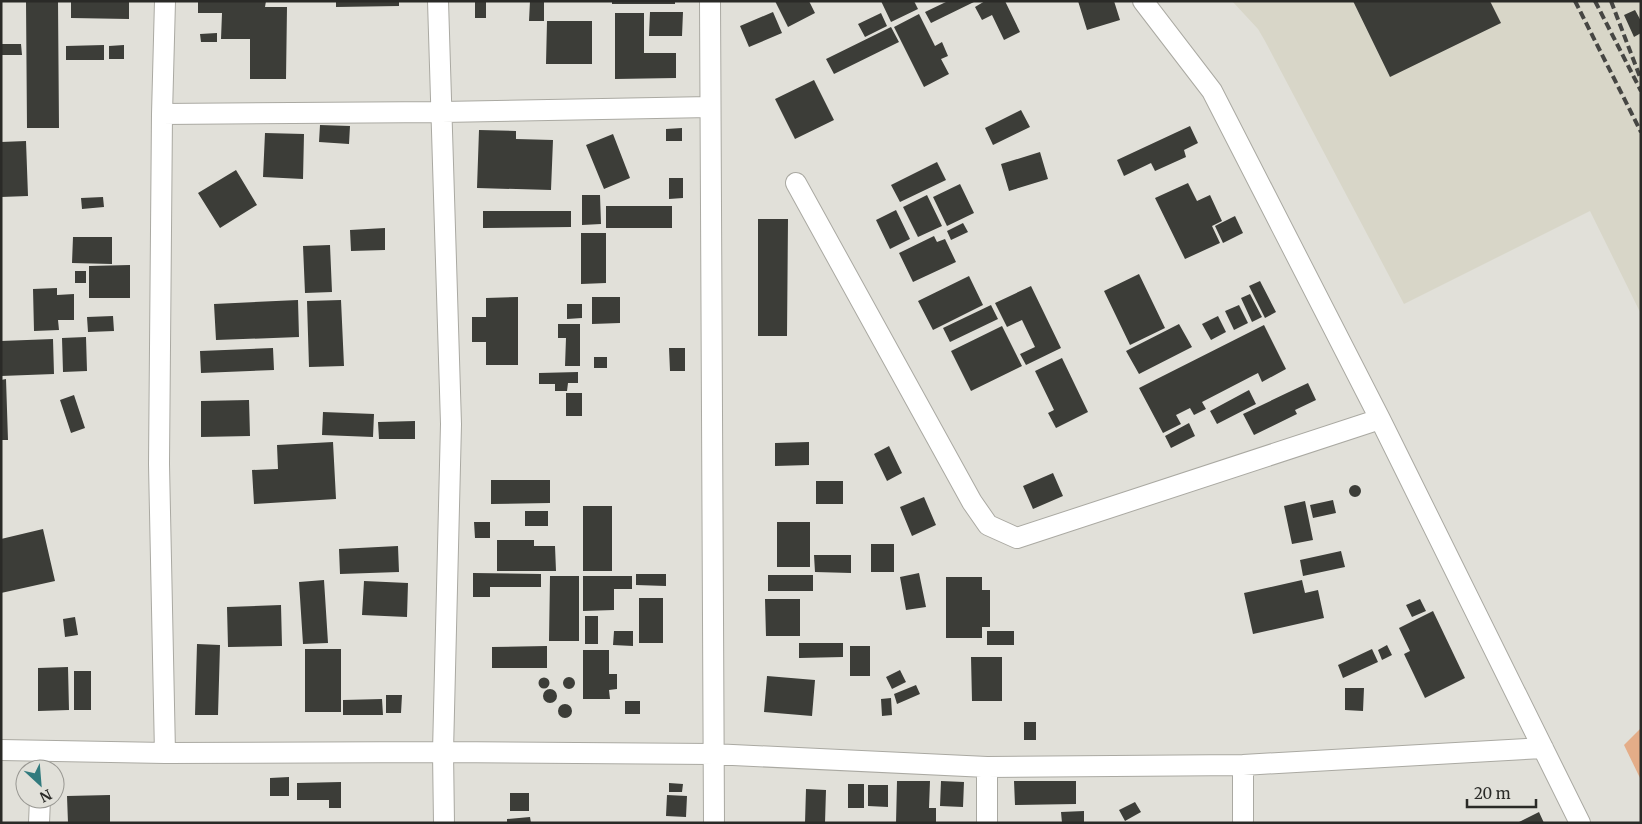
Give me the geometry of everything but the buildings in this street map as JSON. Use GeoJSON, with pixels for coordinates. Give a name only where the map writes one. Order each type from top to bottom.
{"type":"FeatureCollection","features":[{"type":"Feature","properties":{"kind":"street"},"geometry":{"type":"LineString","coordinates":[[165,1],[162,114],[159,464],[165,753]]}},
{"type":"Feature","properties":{"kind":"street"},"geometry":{"type":"LineString","coordinates":[[438,1],[451,424],[443,752],[444,823]]}},
{"type":"Feature","properties":{"kind":"street"},"geometry":{"type":"LineString","coordinates":[[710,1],[712,754],[714,823]]}},
{"type":"Feature","properties":{"kind":"street"},"geometry":{"type":"LineString","coordinates":[[1143,1],[1212,91],[1380,419],[1580,823]]}},
{"type":"Feature","properties":{"kind":"street"},"geometry":{"type":"LineString","coordinates":[[162,114],[442,112],[710,106]]}},
{"type":"Feature","properties":{"kind":"street"},"geometry":{"type":"LineString","coordinates":[[796,183],[972,502],[988,525],[1017,538],[1380,419]]}},
{"type":"Feature","properties":{"kind":"street"},"geometry":{"type":"LineString","coordinates":[[58,759],[165,753],[443,752],[712,754],[987,767],[1243,765],[1543,748]]}},
{"type":"Feature","properties":{"kind":"street"},"geometry":{"type":"LineString","coordinates":[[1,750],[36,759]]}},
{"type":"Feature","properties":{"kind":"street"},"geometry":{"type":"LineString","coordinates":[[1243,765],[1244,823]]}},
{"type":"Feature","properties":{"kind":"street"},"geometry":{"type":"LineString","coordinates":[[987,767],[987,823]]}},
{"type":"Feature","properties":{"kind":"street"},"geometry":{"type":"LineString","coordinates":[[39,823],[40,809]]}},
{"type":"Feature","properties":{"kind":"shaded area"},"geometry":{"type":"Polygon","coordinates":[[[1232,1],[1641,1],[1641,314],[1590,211],[1404,304],[1265,41],[1258,29],[1232,1]]]}},
{"type":"Feature","properties":{"kind":"shaded area"},"geometry":{"type":"Polygon","coordinates":[[[1641,728],[1641,780],[1624,745],[1641,728]]]}},
{"type":"Feature","properties":{"kind":"railway"},"geometry":{"type":"LineString","coordinates":[[1575,1],[1641,132]]}},
{"type":"Feature","properties":{"kind":"railway"},"geometry":{"type":"LineString","coordinates":[[1595,1],[1641,91]]}},
{"type":"Feature","properties":{"kind":"railway"},"geometry":{"type":"LineString","coordinates":[[1611,1],[1640,77]]}}]}
